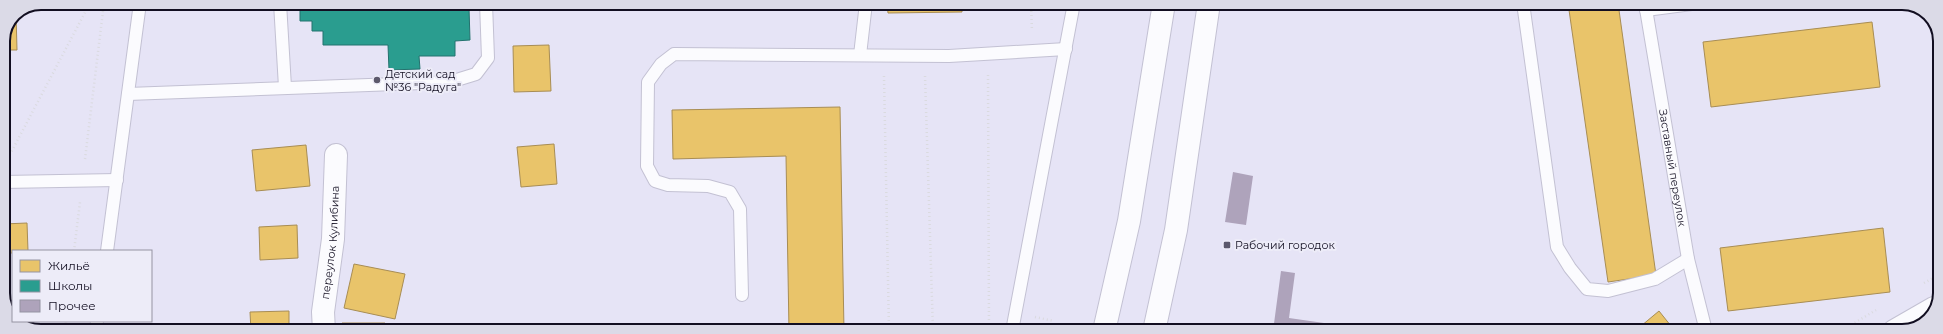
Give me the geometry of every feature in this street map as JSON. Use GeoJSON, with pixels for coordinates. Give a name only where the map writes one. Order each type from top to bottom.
{"type":"FeatureCollection","features":[{"type":"Feature","properties":{"kind":"main road"},"geometry":{"type":"LineString","coordinates":[[1106,324],[1129,220],[1163,10]]}},
{"type":"Feature","properties":{"kind":"main road"},"geometry":{"type":"LineString","coordinates":[[1156,324],[1176,230],[1208,10]]}},
{"type":"Feature","properties":{"kind":"main road","name":"переулок Кулибина"},"geometry":{"type":"LineString","coordinates":[[324,324],[323,312],[333,239],[336,155]]}},
{"type":"Feature","properties":{"kind":"main road"},"geometry":{"type":"LineString","coordinates":[[1906,324],[1927,312]]}},
{"type":"Feature","properties":{"kind":"lane"},"geometry":{"type":"LineString","coordinates":[[107,250],[139,10]]}},
{"type":"Feature","properties":{"kind":"lane"},"geometry":{"type":"LineString","coordinates":[[280,10],[285,87]]}},
{"type":"Feature","properties":{"kind":"lane"},"geometry":{"type":"LineString","coordinates":[[128,94],[450,82],[476,74],[488,58],[486,10]]}},
{"type":"Feature","properties":{"kind":"lane"},"geometry":{"type":"LineString","coordinates":[[860,55],[865,10]]}},
{"type":"Feature","properties":{"kind":"lane"},"geometry":{"type":"LineString","coordinates":[[1013,324],[1073,10]]}},
{"type":"Feature","properties":{"kind":"lane"},"geometry":{"type":"LineString","coordinates":[[1524,10],[1557,247],[1570,268],[1587,289],[1608,291],[1655,279],[1688,259]]}},
{"type":"Feature","properties":{"kind":"lane","name":"Заставный переулок"},"geometry":{"type":"LineString","coordinates":[[1646,10],[1688,259],[1704,324]]}},
{"type":"Feature","properties":{"kind":"lane"},"geometry":{"type":"LineString","coordinates":[[742,295],[740,209],[730,192],[708,186],[668,184],[655,181],[647,166],[648,82],[661,64],[674,54],[925,56],[1066,49]]}},
{"type":"Feature","properties":{"kind":"lane"},"geometry":{"type":"LineString","coordinates":[[10,182],[117,180]]}},
{"type":"Feature","properties":{"kind":"path"},"geometry":{"type":"LineString","coordinates":[[10,154],[86,10]]}},
{"type":"Feature","properties":{"kind":"path"},"geometry":{"type":"LineString","coordinates":[[74,250],[103,10]]}},
{"type":"Feature","properties":{"kind":"path"},"geometry":{"type":"LineString","coordinates":[[1031,10],[1032,51]]}},
{"type":"Feature","properties":{"kind":"path"},"geometry":{"type":"LineString","coordinates":[[987,54],[989,324]]}},
{"type":"Feature","properties":{"kind":"path"},"geometry":{"type":"LineString","coordinates":[[884,56],[889,324]]}},
{"type":"Feature","properties":{"kind":"path"},"geometry":{"type":"LineString","coordinates":[[925,56],[932,324]]}},
{"type":"Feature","properties":{"kind":"building: Жильё"},"geometry":{"type":"Polygon","coordinates":[[[888,10],[962,10],[962,12],[888,13],[888,10]]]}},
{"type":"Feature","properties":{"kind":"building: Жильё"},"geometry":{"type":"Polygon","coordinates":[[[1569,10],[1619,10],[1656,275],[1608,282],[1569,10]]]}},
{"type":"Feature","properties":{"kind":"building: Жильё"},"geometry":{"type":"Polygon","coordinates":[[[16,22],[17,50],[10,50],[12,29],[16,22]]]}},
{"type":"Feature","properties":{"kind":"building: Жильё"},"geometry":{"type":"Polygon","coordinates":[[[1872,22],[1880,87],[1711,107],[1703,42],[1872,22]]]}},
{"type":"Feature","properties":{"kind":"building: Жильё"},"geometry":{"type":"Polygon","coordinates":[[[549,45],[551,91],[514,92],[513,46],[549,45]]]}},
{"type":"Feature","properties":{"kind":"building: Жильё"},"geometry":{"type":"Polygon","coordinates":[[[840,107],[844,324],[789,324],[786,156],[673,159],[672,110],[840,107]]]}},
{"type":"Feature","properties":{"kind":"building: Жильё"},"geometry":{"type":"Polygon","coordinates":[[[554,144],[557,184],[521,187],[517,147],[554,144]]]}},
{"type":"Feature","properties":{"kind":"building: Жильё"},"geometry":{"type":"Polygon","coordinates":[[[306,145],[310,186],[256,191],[252,150],[306,145]]]}},
{"type":"Feature","properties":{"kind":"building: Жильё"},"geometry":{"type":"Polygon","coordinates":[[[27,223],[28,250],[12,250],[12,253],[10,253],[10,224],[27,223]]]}},
{"type":"Feature","properties":{"kind":"building: Жильё"},"geometry":{"type":"Polygon","coordinates":[[[297,225],[298,258],[260,260],[259,227],[297,225]]]}},
{"type":"Feature","properties":{"kind":"building: Жильё"},"geometry":{"type":"Polygon","coordinates":[[[1883,228],[1890,292],[1728,311],[1720,248],[1883,228]]]}},
{"type":"Feature","properties":{"kind":"building: Жильё"},"geometry":{"type":"Polygon","coordinates":[[[354,264],[405,274],[395,319],[344,308],[354,264]]]}},
{"type":"Feature","properties":{"kind":"building: Жильё"},"geometry":{"type":"Polygon","coordinates":[[[289,311],[289,324],[251,324],[250,312],[289,311]]]}},
{"type":"Feature","properties":{"kind":"building: Жильё"},"geometry":{"type":"Polygon","coordinates":[[[1659,311],[1669,324],[1643,324],[1659,311]]]}},
{"type":"Feature","properties":{"kind":"building: Жильё"},"geometry":{"type":"Polygon","coordinates":[[[342,323],[385,323],[385,324],[342,323]]]}},
{"type":"Feature","properties":{"kind":"building: Школы"},"geometry":{"type":"Polygon","coordinates":[[[300,10],[469,10],[470,40],[455,41],[455,56],[419,56],[420,69],[389,70],[388,45],[323,45],[323,31],[312,31],[312,21],[300,21],[300,10]]]}},
{"type":"Feature","properties":{"kind":"building: Прочее"},"geometry":{"type":"Polygon","coordinates":[[[1233,172],[1253,176],[1246,225],[1225,222],[1233,172]]]}},
{"type":"Feature","properties":{"kind":"building: Прочее"},"geometry":{"type":"Polygon","coordinates":[[[1281,271],[1295,273],[1289,318],[1324,324],[1274,324],[1281,271]]]}},
{"type":"Feature","properties":{"kind":"place","name":"Детский сад №36 \"Радуга\""},"geometry":{"type":"Point","coordinates":[377,80]}},
{"type":"Feature","properties":{"kind":"place","name":"Рабочий городок"},"geometry":{"type":"Point","coordinates":[1227,245]}}]}
